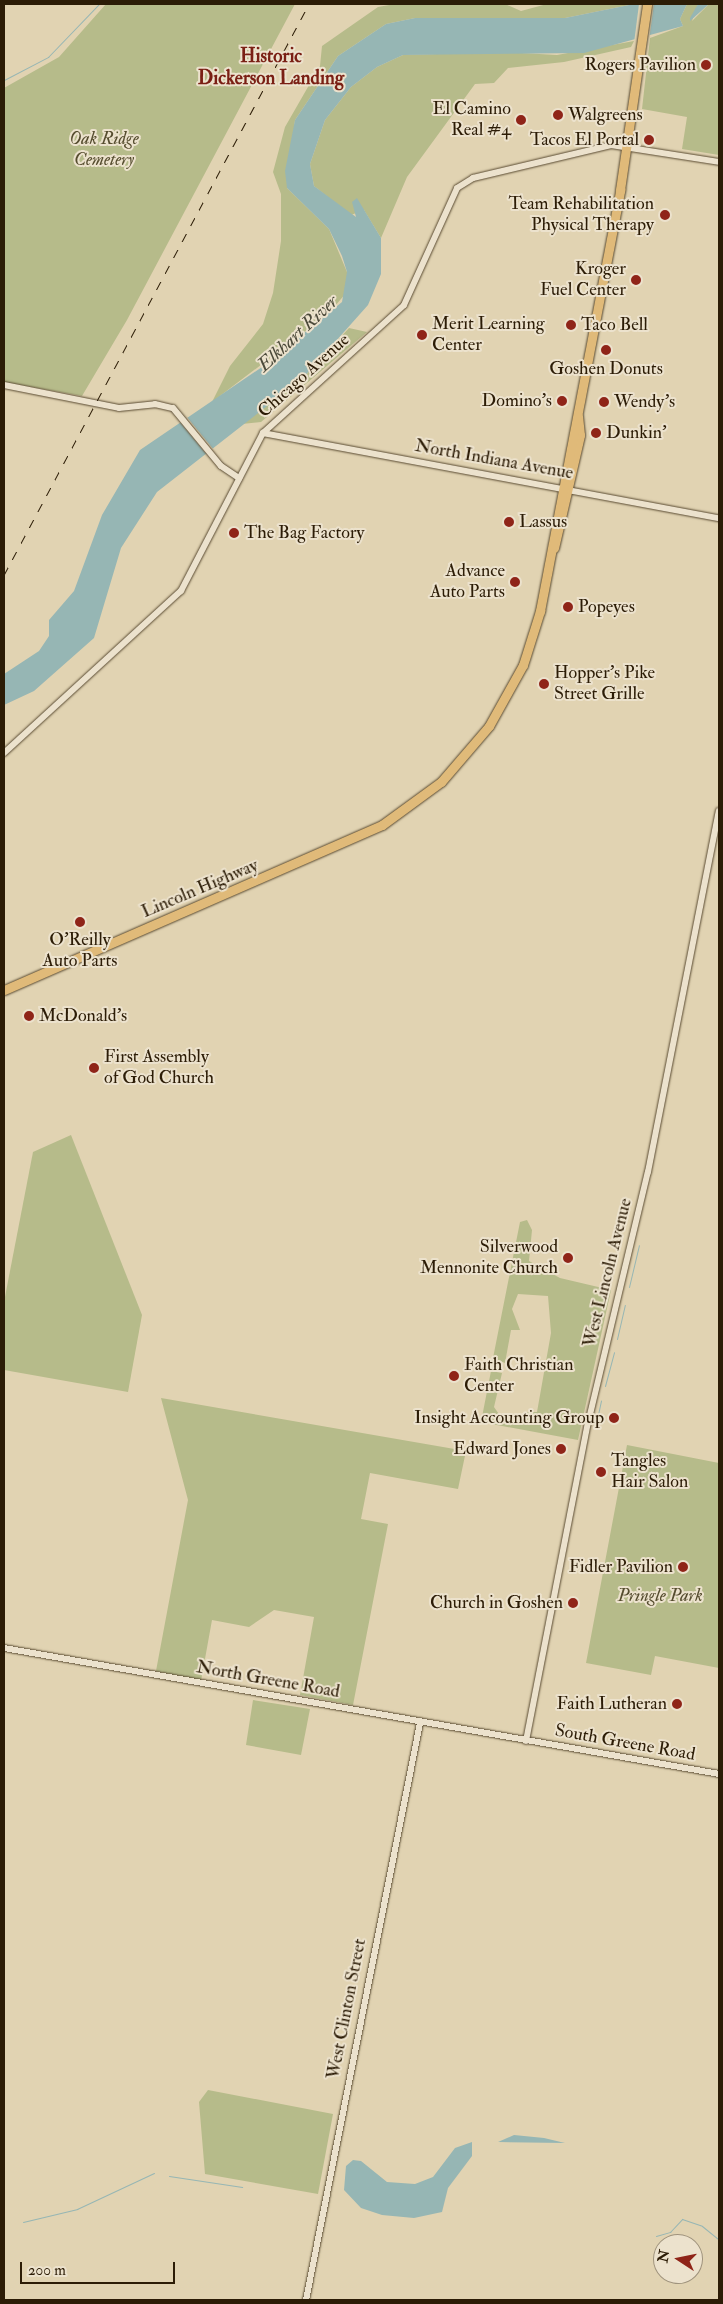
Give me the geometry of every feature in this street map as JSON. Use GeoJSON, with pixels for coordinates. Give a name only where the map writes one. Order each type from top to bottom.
{"type":"FeatureCollection","features":[{"type":"Feature","properties":{"kind":"highway","name":"Lincoln Highway"},"geometry":{"type":"LineString","coordinates":[[4,990],[326,852],[405,811],[441,782],[478,742],[511,690],[533,636],[565,489],[627,146],[647,4]]}},
{"type":"Feature","properties":{"kind":"street","name":"Chicago Avenue"},"geometry":{"type":"LineString","coordinates":[[4,753],[170,603],[194,570],[263,433],[404,305],[448,202],[464,182],[612,145],[719,162]]}},
{"type":"Feature","properties":{"kind":"street"},"geometry":{"type":"LineString","coordinates":[[4,386],[119,408],[164,405],[182,418],[212,455],[239,478]]}},
{"type":"Feature","properties":{"kind":"street","name":"North Indiana Avenue"},"geometry":{"type":"LineString","coordinates":[[263,433],[719,518]]}},
{"type":"Feature","properties":{"kind":"street","name":"West Lincoln Avenue"},"geometry":{"type":"LineString","coordinates":[[526,1741],[586,1432],[648,1172],[719,811]]}},
{"type":"Feature","properties":{"kind":"street","name":"North Greene Road"},"geometry":{"type":"LineString","coordinates":[[4,1648],[526,1741]]}},
{"type":"Feature","properties":{"kind":"street","name":"West Clinton Street"},"geometry":{"type":"LineString","coordinates":[[306,2300],[420,1723]]}},
{"type":"Feature","properties":{"kind":"street","name":"South Greene Road"},"geometry":{"type":"LineString","coordinates":[[526,1741],[719,1774]]}},
{"type":"Feature","properties":{"kind":"green space","name":"Oak Ridge Cemetery"},"geometry":{"type":"Polygon","coordinates":[[[106,4],[295,4],[127,320],[82,396],[4,382],[4,88],[59,57],[106,4]]]}},
{"type":"Feature","properties":{"kind":"green space"},"geometry":{"type":"Polygon","coordinates":[[[395,4],[505,4],[521,11],[547,4],[634,4],[565,18],[415,18],[386,24],[338,56],[295,120],[287,188],[329,229],[347,272],[347,292],[328,314],[212,402],[230,366],[263,324],[273,293],[281,241],[281,194],[273,172],[285,127],[320,66],[322,46],[378,7],[395,4]]]}},
{"type":"Feature","properties":{"kind":"green space"},"geometry":{"type":"Polygon","coordinates":[[[687,4],[698,4],[692,21],[709,4],[719,4],[719,155],[682,149],[687,117],[642,109],[650,38],[683,26],[680,19],[687,4]]]}},
{"type":"Feature","properties":{"kind":"green space"},"geometry":{"type":"Polygon","coordinates":[[[634,41],[631,47],[564,62],[508,68],[494,83],[475,84],[407,177],[381,238],[364,210],[351,215],[314,186],[310,164],[325,120],[351,87],[377,67],[403,55],[505,52],[557,55],[634,41]]]}},
{"type":"Feature","properties":{"kind":"green space"},"geometry":{"type":"Polygon","coordinates":[[[349,328],[367,332],[261,422],[242,424],[303,378],[349,328]]]}},
{"type":"Feature","properties":{"kind":"green space"},"geometry":{"type":"Polygon","coordinates":[[[71,1135],[142,1315],[128,1392],[4,1370],[4,1302],[33,1152],[71,1135]]]}},
{"type":"Feature","properties":{"kind":"green space"},"geometry":{"type":"Polygon","coordinates":[[[527,1220],[532,1230],[529,1261],[560,1278],[611,1290],[578,1440],[481,1422],[491,1371],[502,1373],[494,1407],[503,1420],[524,1420],[526,1412],[537,1412],[551,1333],[548,1296],[518,1294],[512,1309],[520,1330],[511,1330],[505,1363],[493,1358],[520,1222],[527,1220]]]}},
{"type":"Feature","properties":{"kind":"green space"},"geometry":{"type":"Polygon","coordinates":[[[161,1398],[466,1451],[458,1489],[370,1473],[361,1519],[388,1524],[353,1705],[300,1695],[314,1617],[274,1610],[249,1627],[212,1620],[201,1681],[156,1671],[188,1500],[161,1398]]]}},
{"type":"Feature","properties":{"kind":"green space","name":"Pringle Park"},"geometry":{"type":"Polygon","coordinates":[[[627,1445],[719,1463],[719,1668],[655,1656],[651,1675],[586,1663],[627,1445]]]}},
{"type":"Feature","properties":{"kind":"green space"},"geometry":{"type":"Polygon","coordinates":[[[253,1700],[310,1709],[301,1755],[246,1745],[253,1700]]]}},
{"type":"Feature","properties":{"kind":"green space"},"geometry":{"type":"Polygon","coordinates":[[[208,2090],[333,2114],[318,2194],[205,2174],[199,2102],[208,2090]]]}},
{"type":"Feature","properties":{"kind":"water"},"geometry":{"type":"Polygon","coordinates":[[[634,4],[687,4],[680,19],[683,26],[584,53],[403,55],[377,67],[351,87],[325,120],[310,164],[314,186],[356,217],[352,202],[357,198],[381,238],[381,274],[368,305],[303,378],[157,492],[121,548],[94,638],[34,691],[4,705],[4,674],[39,651],[49,636],[49,620],[74,591],[102,515],[140,450],[265,365],[342,302],[347,272],[342,256],[329,229],[287,188],[285,171],[295,120],[338,56],[386,24],[415,18],[565,18],[634,4]]]}},
{"type":"Feature","properties":{"kind":"water"},"geometry":{"type":"Polygon","coordinates":[[[698,4],[709,4],[690,21],[690,18],[698,4]]]}},
{"type":"Feature","properties":{"kind":"water"},"geometry":{"type":"Polygon","coordinates":[[[514,2135],[544,2138],[565,2143],[498,2142],[514,2135]]]}},
{"type":"Feature","properties":{"kind":"water"},"geometry":{"type":"Polygon","coordinates":[[[472,2142],[472,2156],[448,2188],[442,2212],[414,2218],[382,2215],[361,2208],[344,2190],[346,2166],[353,2160],[361,2161],[387,2182],[415,2184],[433,2177],[455,2148],[472,2142]]]}},
{"type":"Feature","properties":{"kind":"pier"},"geometry":{"type":"Polygon","coordinates":[[[639,4],[654,4],[649,40],[634,43],[639,4]]]}},
{"type":"Feature","properties":{"kind":"pier"},"geometry":{"type":"Polygon","coordinates":[[[186,416],[214,450],[208,456],[179,421],[186,416]]]}},
{"type":"Feature","properties":{"kind":"waterway"},"geometry":{"type":"LineString","coordinates":[[4,80],[48,57],[99,4]]}},
{"type":"Feature","properties":{"kind":"waterway"},"geometry":{"type":"LineString","coordinates":[[629,1287],[639,1245]]}},
{"type":"Feature","properties":{"kind":"waterway"},"geometry":{"type":"LineString","coordinates":[[617,1339],[625,1305]]}},
{"type":"Feature","properties":{"kind":"waterway"},"geometry":{"type":"LineString","coordinates":[[605,1386],[614,1352]]}},
{"type":"Feature","properties":{"kind":"waterway"},"geometry":{"type":"LineString","coordinates":[[596,1424],[601,1401]]}},
{"type":"Feature","properties":{"kind":"waterway"},"geometry":{"type":"LineString","coordinates":[[23,2222],[77,2209],[154,2173]]}},
{"type":"Feature","properties":{"kind":"waterway"},"geometry":{"type":"LineString","coordinates":[[169,2176],[242,2187]]}},
{"type":"Feature","properties":{"kind":"waterway"},"geometry":{"type":"LineString","coordinates":[[663,2234],[670,2232],[682,2219],[702,2226],[719,2240]]}},
{"type":"Feature","properties":{"kind":"railway"},"geometry":{"type":"LineString","coordinates":[[4,575],[309,4]]}},
{"type":"Feature","properties":{"kind":"place","name":"Rogers Pavilion"},"geometry":{"type":"Point","coordinates":[706,65]}},
{"type":"Feature","properties":{"kind":"place","name":"Walgreens"},"geometry":{"type":"Point","coordinates":[558,115]}},
{"type":"Feature","properties":{"kind":"place","name":"El Camino Real #4"},"geometry":{"type":"Point","coordinates":[521,120]}},
{"type":"Feature","properties":{"kind":"place","name":"Tacos El Portal"},"geometry":{"type":"Point","coordinates":[649,140]}},
{"type":"Feature","properties":{"kind":"place","name":"Team Rehabilitation Physical Therapy"},"geometry":{"type":"Point","coordinates":[665,215]}},
{"type":"Feature","properties":{"kind":"place","name":"Kroger Fuel Center"},"geometry":{"type":"Point","coordinates":[636,280]}},
{"type":"Feature","properties":{"kind":"place","name":"Taco Bell"},"geometry":{"type":"Point","coordinates":[571,325]}},
{"type":"Feature","properties":{"kind":"place","name":"Merit Learning Center"},"geometry":{"type":"Point","coordinates":[422,335]}},
{"type":"Feature","properties":{"kind":"place","name":"Goshen Donuts"},"geometry":{"type":"Point","coordinates":[606,350]}},
{"type":"Feature","properties":{"kind":"place","name":"Domino's"},"geometry":{"type":"Point","coordinates":[562,401]}},
{"type":"Feature","properties":{"kind":"place","name":"Wendy's"},"geometry":{"type":"Point","coordinates":[604,402]}},
{"type":"Feature","properties":{"kind":"place","name":"Dunkin'"},"geometry":{"type":"Point","coordinates":[596,433]}},
{"type":"Feature","properties":{"kind":"place","name":"Lassus"},"geometry":{"type":"Point","coordinates":[509,522]}},
{"type":"Feature","properties":{"kind":"place","name":"The Bag Factory"},"geometry":{"type":"Point","coordinates":[234,533]}},
{"type":"Feature","properties":{"kind":"place","name":"Advance Auto Parts"},"geometry":{"type":"Point","coordinates":[515,582]}},
{"type":"Feature","properties":{"kind":"place","name":"Popeyes"},"geometry":{"type":"Point","coordinates":[568,607]}},
{"type":"Feature","properties":{"kind":"place","name":"Hopper's Pike Street Grille"},"geometry":{"type":"Point","coordinates":[544,684]}},
{"type":"Feature","properties":{"kind":"place","name":"O'Reilly Auto Parts"},"geometry":{"type":"Point","coordinates":[80,922]}},
{"type":"Feature","properties":{"kind":"place","name":"McDonald's"},"geometry":{"type":"Point","coordinates":[29,1016]}},
{"type":"Feature","properties":{"kind":"place","name":"First Assembly of God Church"},"geometry":{"type":"Point","coordinates":[94,1068]}},
{"type":"Feature","properties":{"kind":"place","name":"Silverwood Mennonite Church"},"geometry":{"type":"Point","coordinates":[568,1258]}},
{"type":"Feature","properties":{"kind":"place","name":"Faith Christian Center"},"geometry":{"type":"Point","coordinates":[454,1376]}},
{"type":"Feature","properties":{"kind":"place","name":"Insight Accounting Group"},"geometry":{"type":"Point","coordinates":[614,1418]}},
{"type":"Feature","properties":{"kind":"place","name":"Edward Jones"},"geometry":{"type":"Point","coordinates":[561,1449]}},
{"type":"Feature","properties":{"kind":"place","name":"Tangles Hair Salon"},"geometry":{"type":"Point","coordinates":[601,1472]}},
{"type":"Feature","properties":{"kind":"place","name":"Fidler Pavilion"},"geometry":{"type":"Point","coordinates":[683,1567]}},
{"type":"Feature","properties":{"kind":"place","name":"Church in Goshen"},"geometry":{"type":"Point","coordinates":[573,1603]}},
{"type":"Feature","properties":{"kind":"place","name":"Faith Lutheran"},"geometry":{"type":"Point","coordinates":[677,1704]}},
{"type":"Feature","properties":{"kind":"district","name":"Historic Dickerson Landing"},"geometry":{"type":"Point","coordinates":[271,68]}},
{"type":"Feature","properties":{"kind":"water label","name":"Elkhart River"},"geometry":{"type":"Point","coordinates":[298,334]}}]}
